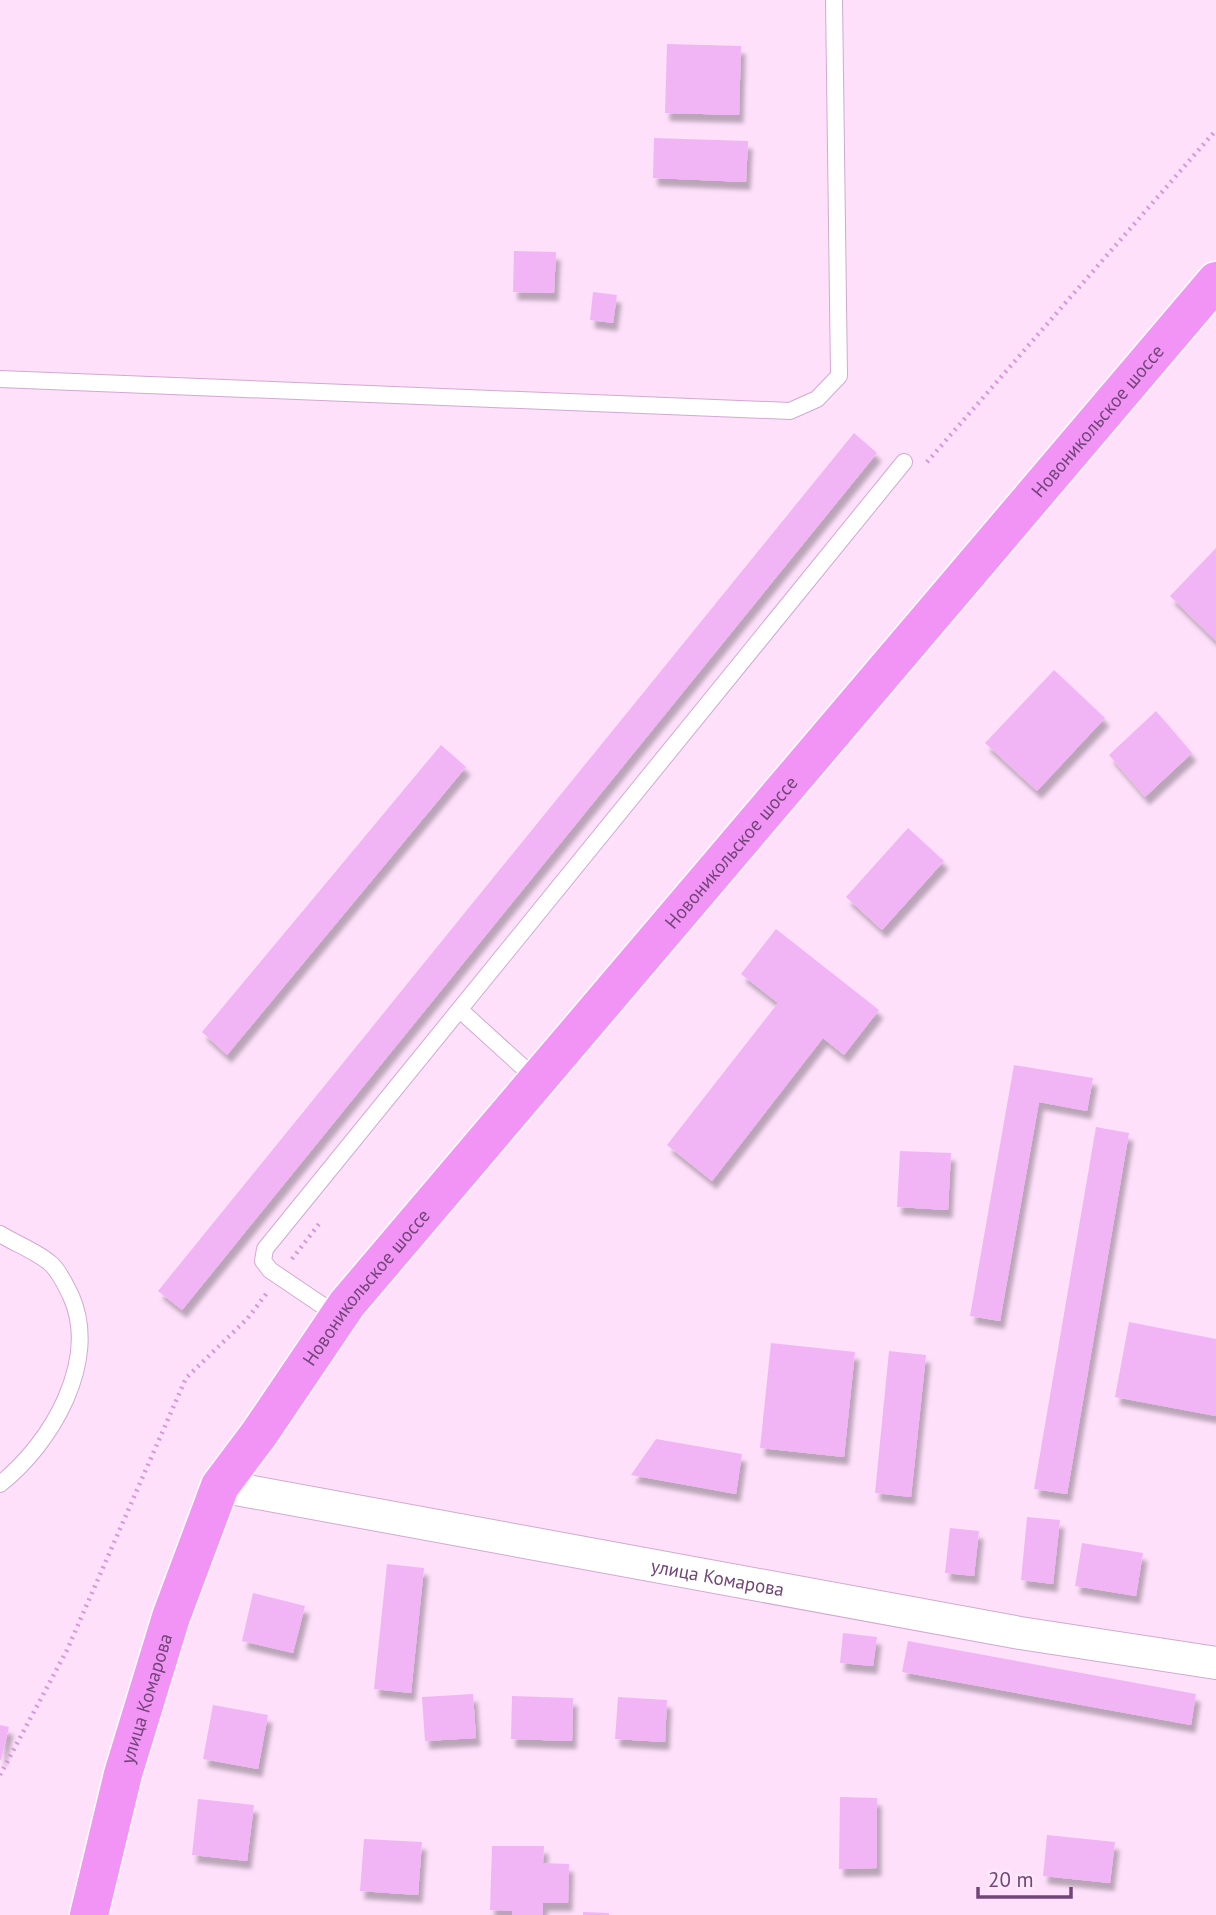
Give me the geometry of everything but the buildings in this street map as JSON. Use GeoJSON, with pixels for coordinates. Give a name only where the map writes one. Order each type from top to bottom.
{"type":"FeatureCollection","features":[{"type":"Feature","properties":{"kind":"highway","name":"Новоникольское шоссе"},"geometry":{"type":"LineString","coordinates":[[258,1434],[338,1315],[1216,281]]}},
{"type":"Feature","properties":{"kind":"highway","name":"улица Комарова"},"geometry":{"type":"LineString","coordinates":[[89,1915],[135,1735],[171,1617],[220,1486],[258,1434]]}},
{"type":"Feature","properties":{"kind":"street","name":"улица Комарова"},"geometry":{"type":"LineString","coordinates":[[220,1486],[1020,1633],[1216,1663]]}},
{"type":"Feature","properties":{"kind":"lane"},"geometry":{"type":"LineString","coordinates":[[0,379],[790,411],[817,399],[839,376],[834,0]]}},
{"type":"Feature","properties":{"kind":"lane"},"geometry":{"type":"LineString","coordinates":[[338,1315],[279,1276],[263,1261],[265,1250],[904,462]]}},
{"type":"Feature","properties":{"kind":"lane"},"geometry":{"type":"LineString","coordinates":[[460,1010],[537,1080]]}},
{"type":"Feature","properties":{"kind":"lane"},"geometry":{"type":"LineString","coordinates":[[0,1234],[51,1264],[65,1283],[74,1304],[79,1329],[78,1363],[62,1410],[34,1448],[0,1484]]}},
{"type":"Feature","properties":{"kind":"path"},"geometry":{"type":"LineString","coordinates":[[921,471],[964,418],[1216,130]]}},
{"type":"Feature","properties":{"kind":"path"},"geometry":{"type":"LineString","coordinates":[[0,1775],[67,1650],[186,1378],[247,1318],[320,1223]]}}]}
